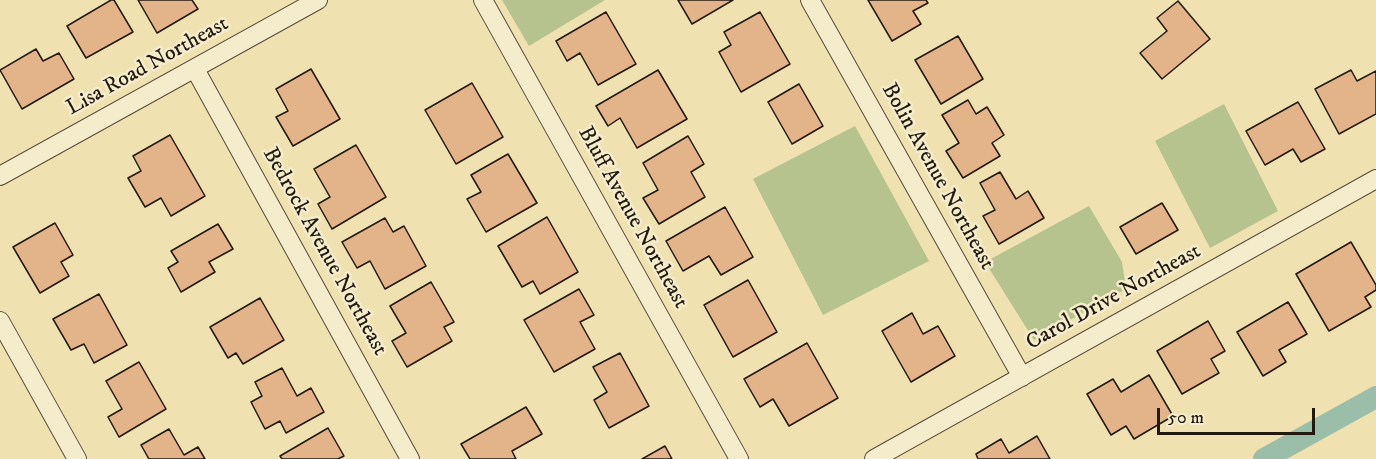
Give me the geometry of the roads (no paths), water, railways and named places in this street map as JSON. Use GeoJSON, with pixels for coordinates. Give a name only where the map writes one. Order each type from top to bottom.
{"type":"FeatureCollection","features":[{"type":"Feature","properties":{"kind":"street","name":"Lisa Road Northeast"},"geometry":{"type":"LineString","coordinates":[[0,176],[318,0]]}},
{"type":"Feature","properties":{"kind":"street","name":"Bluff Avenue Northeast"},"geometry":{"type":"LineString","coordinates":[[483,0],[739,459]]}},
{"type":"Feature","properties":{"kind":"street","name":"Bolin Avenue Northeast"},"geometry":{"type":"LineString","coordinates":[[810,0],[1022,377]]}},
{"type":"Feature","properties":{"kind":"street","name":"Bedrock Avenue Northeast"},"geometry":{"type":"LineString","coordinates":[[195,69],[410,459]]}},
{"type":"Feature","properties":{"kind":"street","name":"Carol Drive Northeast"},"geometry":{"type":"LineString","coordinates":[[874,459],[1376,179]]}},
{"type":"Feature","properties":{"kind":"street"},"geometry":{"type":"LineString","coordinates":[[0,321],[77,459]]}},
{"type":"Feature","properties":{"kind":"waterway"},"geometry":{"type":"LineString","coordinates":[[1264,459],[1376,397]]}}]}
